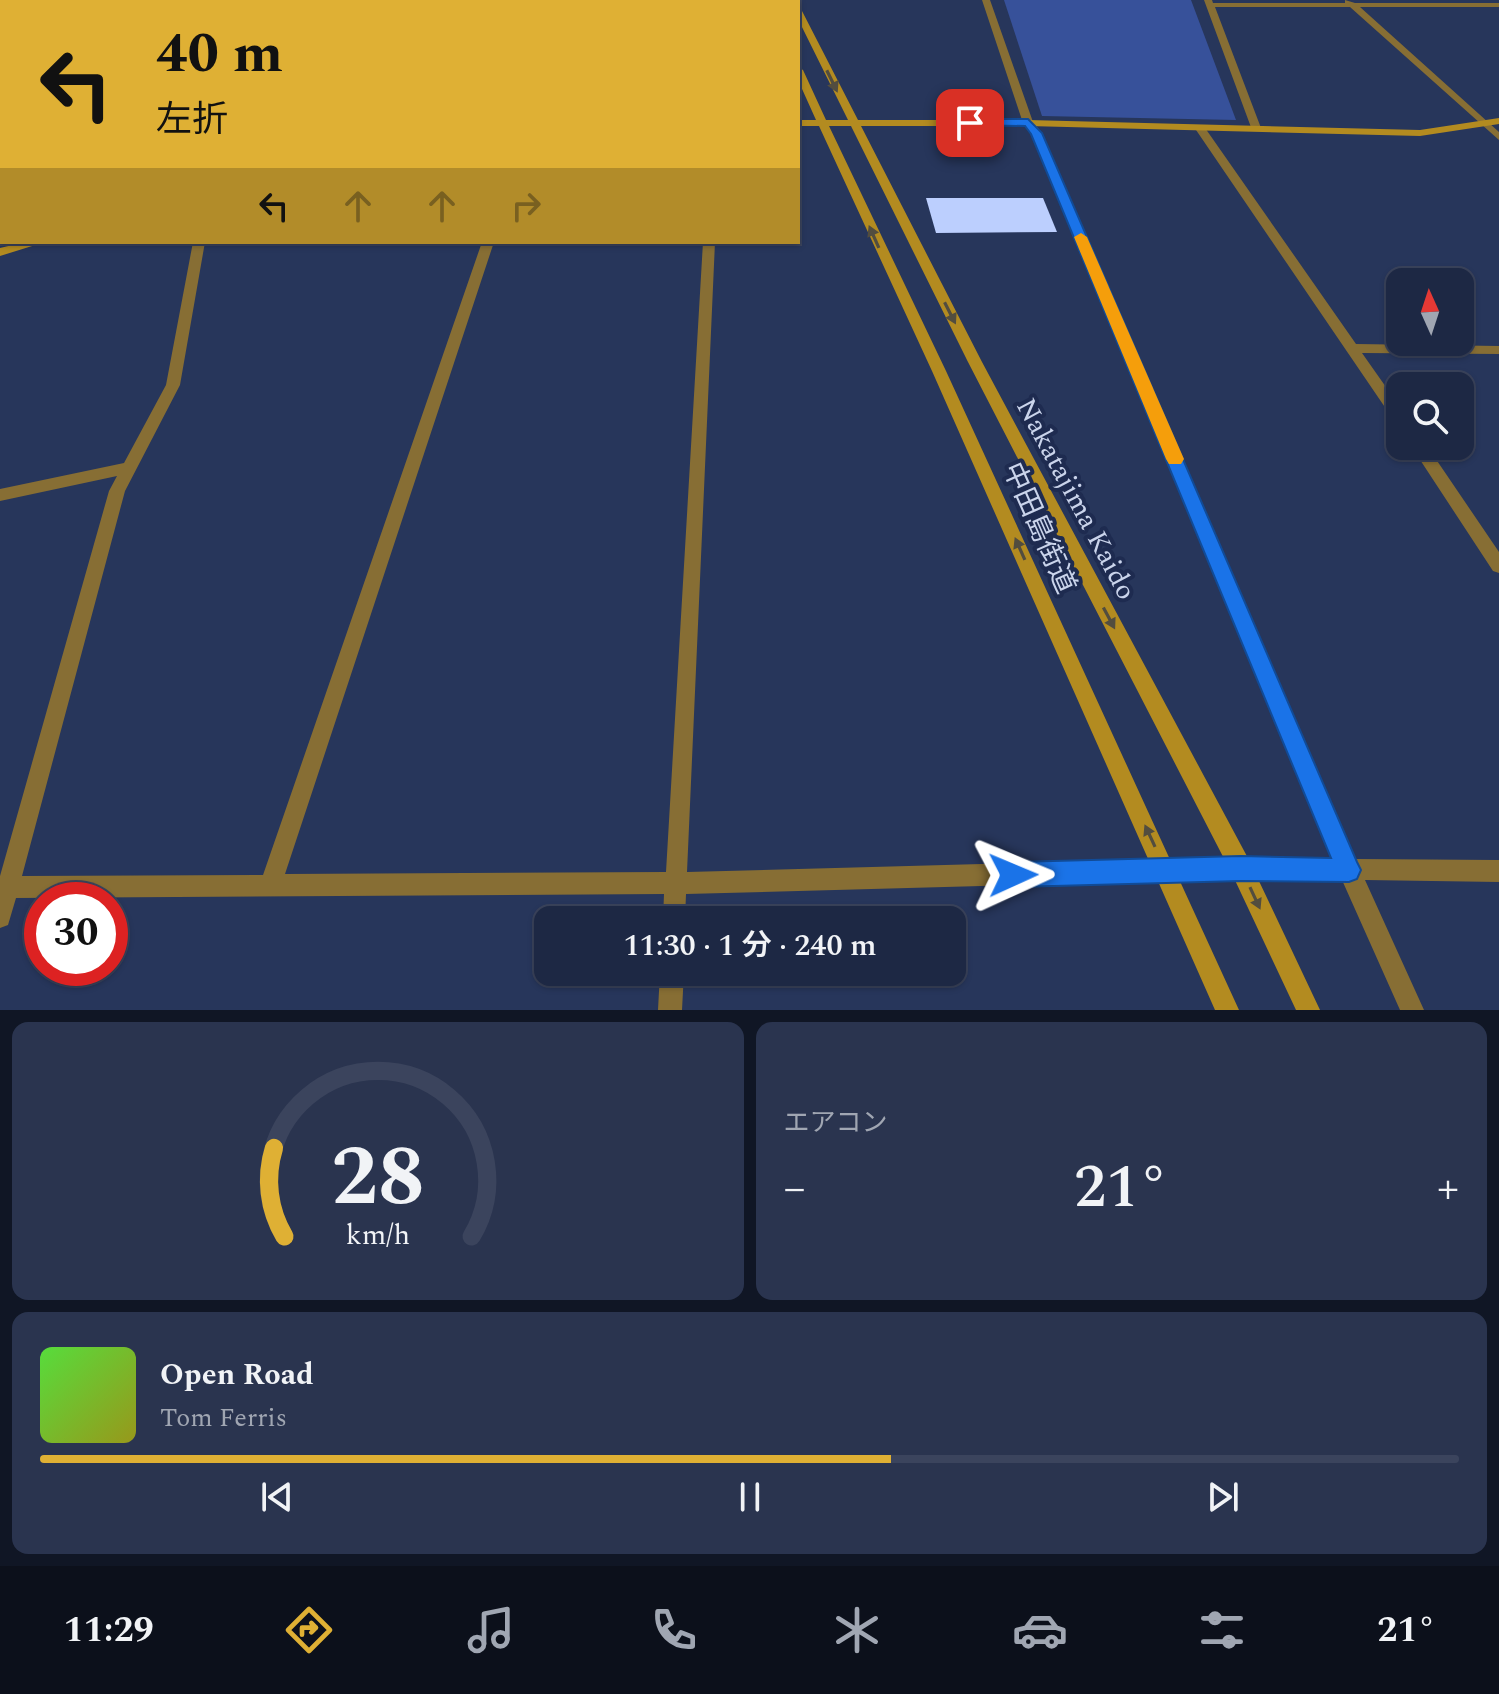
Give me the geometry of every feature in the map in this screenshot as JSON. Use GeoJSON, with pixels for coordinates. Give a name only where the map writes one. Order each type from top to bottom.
{"type":"FeatureCollection","features":[{"type":"Feature","properties":{"kind":"street"},"geometry":{"type":"LineString","coordinates":[[986,0],[1028,123],[1037,133],[1349,870],[1412,1010]]}},
{"type":"Feature","properties":{"kind":"street"},"geometry":{"type":"LineString","coordinates":[[1349,2],[1499,137]]}},
{"type":"Feature","properties":{"kind":"street"},"geometry":{"type":"LineString","coordinates":[[1256,128],[1209,3],[1499,5]]}},
{"type":"Feature","properties":{"kind":"street","name":"Nakatajima Kaido"},"geometry":{"type":"LineString","coordinates":[[800,15],[852,123],[1241,868],[1308,1010]]}},
{"type":"Feature","properties":{"kind":"street","name":"中田島街道"},"geometry":{"type":"LineString","coordinates":[[800,74],[1227,1010]]}},
{"type":"Feature","properties":{"kind":"street"},"geometry":{"type":"LineString","coordinates":[[800,123],[1028,123],[1420,133],[1499,121]]}},
{"type":"Feature","properties":{"kind":"street"},"geometry":{"type":"LineString","coordinates":[[1199,127],[1386,398]]}},
{"type":"Feature","properties":{"kind":"street"},"geometry":{"type":"LineString","coordinates":[[0,252],[31,244]]}},
{"type":"Feature","properties":{"kind":"street"},"geometry":{"type":"LineString","coordinates":[[0,917],[4,887],[117,491],[173,385],[199,244]]}},
{"type":"Feature","properties":{"kind":"street"},"geometry":{"type":"LineString","coordinates":[[271,884],[487,244]]}},
{"type":"Feature","properties":{"kind":"street"},"geometry":{"type":"LineString","coordinates":[[675,906],[709,244]]}},
{"type":"Feature","properties":{"kind":"street"},"geometry":{"type":"LineString","coordinates":[[1352,348],[1499,350]]}},
{"type":"Feature","properties":{"kind":"street"},"geometry":{"type":"LineString","coordinates":[[1428,460],[1499,566]]}},
{"type":"Feature","properties":{"kind":"street"},"geometry":{"type":"LineString","coordinates":[[0,495],[129,468]]}},
{"type":"Feature","properties":{"kind":"street"},"geometry":{"type":"LineString","coordinates":[[4,887],[676,883],[1241,868],[1499,871]]}},
{"type":"Feature","properties":{"kind":"street"},"geometry":{"type":"LineString","coordinates":[[670,1010],[671,986]]}},
{"type":"Feature","properties":{"kind":"shaded area"},"geometry":{"type":"Polygon","coordinates":[[[1004,0],[1191,0],[1236,120],[1042,116],[1004,0]]]}},
{"type":"Feature","properties":{"kind":"building"},"geometry":{"type":"Polygon","coordinates":[[[926,198],[1043,198],[1057,232],[936,233],[926,198]]]}},
{"type":"Feature","properties":{"kind":"slow traffic"},"geometry":{"type":"LineString","coordinates":[[1081,237],[1175,459]]}},
{"type":"Feature","properties":{"kind":"route"},"geometry":{"type":"LineString","coordinates":[[970,123],[1028,123],[1037,133],[1349,870],[1241,868],[1013,875]]}}]}
